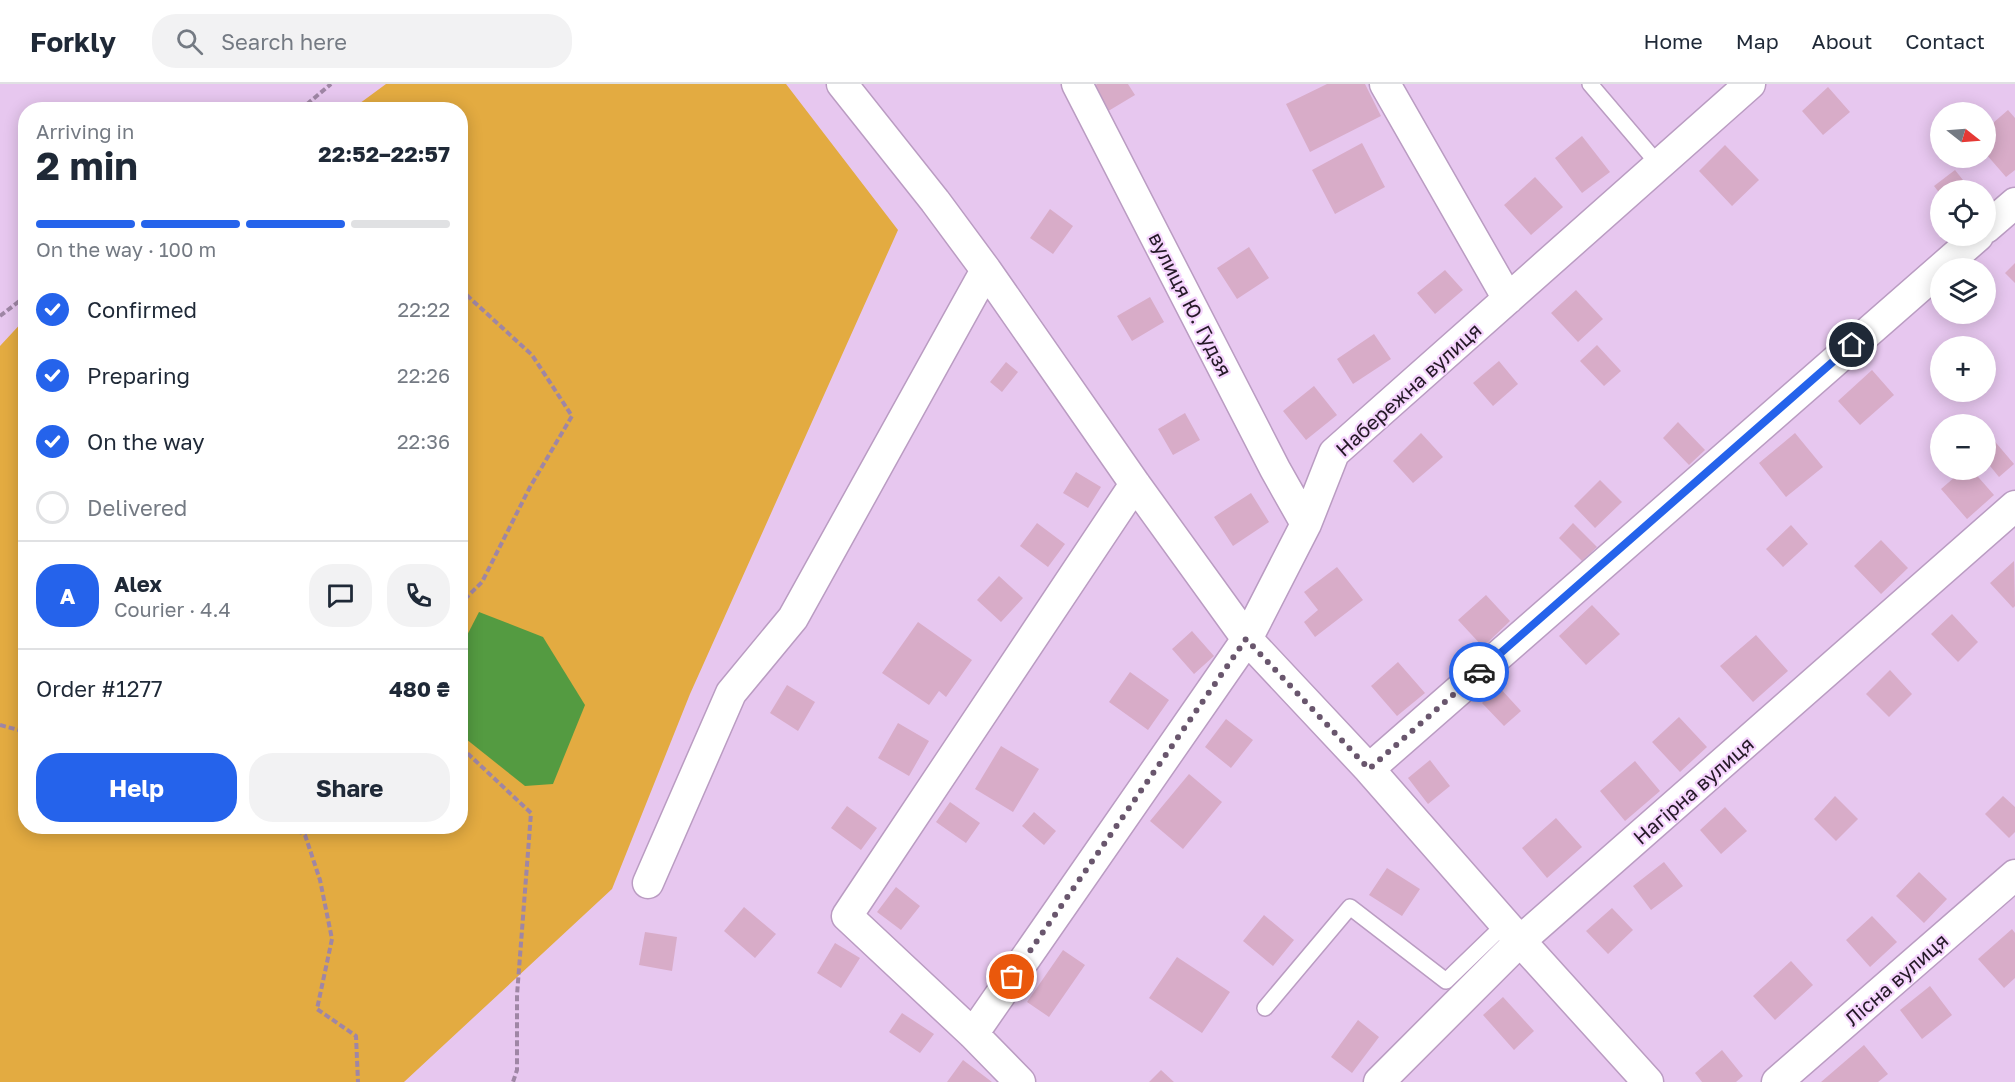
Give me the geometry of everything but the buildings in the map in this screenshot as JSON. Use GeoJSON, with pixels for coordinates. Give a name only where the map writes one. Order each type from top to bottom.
{"type":"FeatureCollection","features":[{"type":"Feature","properties":{"kind":"street"},"geometry":{"type":"LineString","coordinates":[[842,84],[929,192],[986,270],[1246,639],[1369,769],[1648,1082]]}},
{"type":"Feature","properties":{"kind":"street","name":"вулиця Ю. Гудзя"},"geometry":{"type":"LineString","coordinates":[[1077,84],[1306,524]]}},
{"type":"Feature","properties":{"kind":"street"},"geometry":{"type":"LineString","coordinates":[[1384,84],[1508,299]]}},
{"type":"Feature","properties":{"kind":"street","name":"Набережна вулиця"},"geometry":{"type":"LineString","coordinates":[[973,1034],[1246,639],[1306,524],[1334,453],[1750,84]]}},
{"type":"Feature","properties":{"kind":"street"},"geometry":{"type":"LineString","coordinates":[[1996,219],[2015,203]]}},
{"type":"Feature","properties":{"kind":"street"},"geometry":{"type":"LineString","coordinates":[[1369,769],[1967,246]]}},
{"type":"Feature","properties":{"kind":"street"},"geometry":{"type":"LineString","coordinates":[[648,883],[731,693],[793,618],[986,270]]}},
{"type":"Feature","properties":{"kind":"street"},"geometry":{"type":"LineString","coordinates":[[1020,1082],[973,1034],[847,916],[1135,484]]}},
{"type":"Feature","properties":{"kind":"street","name":"Нагірна вулиця"},"geometry":{"type":"LineString","coordinates":[[1379,1082],[1513,933],[2015,506]]}},
{"type":"Feature","properties":{"kind":"street","name":"Лісна вулиця"},"geometry":{"type":"LineString","coordinates":[[1777,1082],[2015,875]]}},
{"type":"Feature","properties":{"kind":"lane"},"geometry":{"type":"LineString","coordinates":[[1590,84],[1659,165]]}},
{"type":"Feature","properties":{"kind":"lane"},"geometry":{"type":"LineString","coordinates":[[1265,1008],[1350,907],[1446,981],[1513,933]]}},
{"type":"Feature","properties":{"kind":"path"},"geometry":{"type":"LineString","coordinates":[[310,102],[331,84]]}},
{"type":"Feature","properties":{"kind":"path"},"geometry":{"type":"LineString","coordinates":[[468,296],[532,355],[572,416],[530,487],[482,582],[468,596]]}},
{"type":"Feature","properties":{"kind":"path"},"geometry":{"type":"LineString","coordinates":[[0,316],[18,302]]}},
{"type":"Feature","properties":{"kind":"path"},"geometry":{"type":"LineString","coordinates":[[0,725],[18,730]]}},
{"type":"Feature","properties":{"kind":"path"},"geometry":{"type":"LineString","coordinates":[[468,754],[531,813],[516,995],[517,1070],[513,1082]]}},
{"type":"Feature","properties":{"kind":"path"},"geometry":{"type":"LineString","coordinates":[[303,834],[320,880],[332,939],[317,1009],[356,1036],[358,1082]]}},
{"type":"Feature","properties":{"kind":"shaded area"},"geometry":{"type":"Polygon","coordinates":[[[386,84],[786,84],[898,230],[690,694],[612,889],[404,1082],[0,1082],[0,346],[18,327],[18,834],[468,834],[468,102],[362,102],[386,84]]]}},
{"type":"Feature","properties":{"kind":"shaded area"},"geometry":{"type":"Polygon","coordinates":[[[479,612],[543,637],[585,705],[553,784],[525,786],[468,741],[468,633],[479,612]]]}},
{"type":"Feature","properties":{"kind":"way so far"},"geometry":{"type":"LineString","coordinates":[[1012,977],[1246,639],[1369,769],[1479,672]]}},
{"type":"Feature","properties":{"kind":"route"},"geometry":{"type":"LineString","coordinates":[[1479,672],[1852,345]]}}]}
